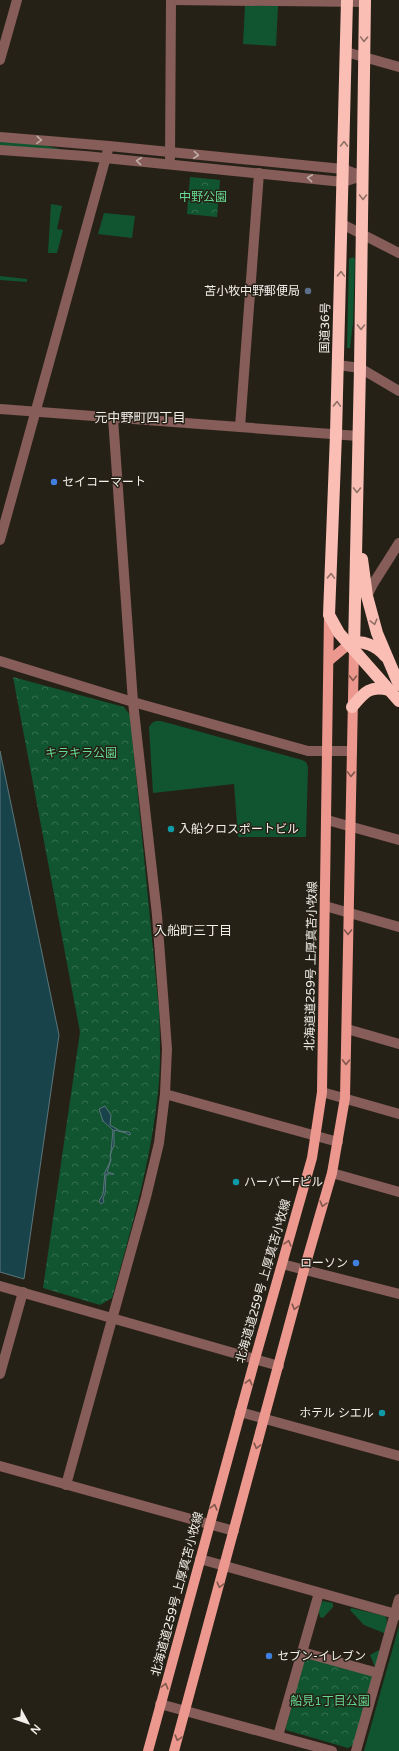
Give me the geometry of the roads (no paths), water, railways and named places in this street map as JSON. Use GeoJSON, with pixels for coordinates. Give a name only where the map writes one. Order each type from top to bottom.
{"type":"FeatureCollection","features":[{"type":"Feature","properties":{"kind":"highway","name":"国道36号"},"geometry":{"type":"LineString","coordinates":[[329,615],[336,434],[347,1]]}},
{"type":"Feature","properties":{"kind":"highway"},"geometry":{"type":"LineString","coordinates":[[352,645],[357,528],[365,1]]}},
{"type":"Feature","properties":{"kind":"highway"},"geometry":{"type":"LineString","coordinates":[[357,528],[367,596],[377,633],[390,662],[394,688],[399,701]]}},
{"type":"Feature","properties":{"kind":"highway"},"geometry":{"type":"LineString","coordinates":[[329,615],[339,633],[394,688]]}},
{"type":"Feature","properties":{"kind":"highway"},"geometry":{"type":"LineString","coordinates":[[352,645],[372,645],[381,651],[390,662]]}},
{"type":"Feature","properties":{"kind":"highway"},"geometry":{"type":"LineString","coordinates":[[352,707],[365,692],[378,687],[394,688]]}},
{"type":"Feature","properties":{"kind":"main road","name":"北海道道259号 上厚真苫小牧線"},"geometry":{"type":"LineString","coordinates":[[148,1751],[240,1412],[312,1158],[316,1136],[322,1092],[330,660],[329,615]]}},
{"type":"Feature","properties":{"kind":"main road"},"geometry":{"type":"LineString","coordinates":[[330,660],[352,645]]}},
{"type":"Feature","properties":{"kind":"main road"},"geometry":{"type":"LineString","coordinates":[[174,1751],[304,1270],[332,1173],[338,1142],[345,1098],[347,1029],[352,751],[352,645]]}},
{"type":"Feature","properties":{"kind":"street"},"geometry":{"type":"LineString","coordinates":[[0,60],[17,0]]}},
{"type":"Feature","properties":{"kind":"street"},"geometry":{"type":"LineString","coordinates":[[170,164],[171,0],[365,1]]}},
{"type":"Feature","properties":{"kind":"street"},"geometry":{"type":"LineString","coordinates":[[346,52],[399,67]]}},
{"type":"Feature","properties":{"kind":"street"},"geometry":{"type":"LineString","coordinates":[[0,137],[343,169],[362,176]]}},
{"type":"Feature","properties":{"kind":"street"},"geometry":{"type":"LineString","coordinates":[[0,540],[109,146]]}},
{"type":"Feature","properties":{"kind":"street"},"geometry":{"type":"LineString","coordinates":[[0,150],[106,158],[343,182],[362,176]]}},
{"type":"Feature","properties":{"kind":"street"},"geometry":{"type":"LineString","coordinates":[[240,427],[259,173]]}},
{"type":"Feature","properties":{"kind":"street"},"geometry":{"type":"LineString","coordinates":[[342,224],[399,253]]}},
{"type":"Feature","properties":{"kind":"street"},"geometry":{"type":"LineString","coordinates":[[338,364],[360,368],[399,391]]}},
{"type":"Feature","properties":{"kind":"street"},"geometry":{"type":"LineString","coordinates":[[0,409],[358,436]]}},
{"type":"Feature","properties":{"kind":"street"},"geometry":{"type":"LineString","coordinates":[[66,1485],[146,1197],[159,1143],[165,1094],[167,1049],[157,914],[133,702],[113,418]]}},
{"type":"Feature","properties":{"kind":"street"},"geometry":{"type":"LineString","coordinates":[[367,596],[399,543]]}},
{"type":"Feature","properties":{"kind":"street"},"geometry":{"type":"LineString","coordinates":[[0,662],[133,702],[308,750],[352,751]]}},
{"type":"Feature","properties":{"kind":"street"},"geometry":{"type":"LineString","coordinates":[[327,820],[399,840]]}},
{"type":"Feature","properties":{"kind":"street"},"geometry":{"type":"LineString","coordinates":[[326,906],[399,927]]}},
{"type":"Feature","properties":{"kind":"street"},"geometry":{"type":"LineString","coordinates":[[347,1029],[399,1044]]}},
{"type":"Feature","properties":{"kind":"street"},"geometry":{"type":"LineString","coordinates":[[322,1092],[399,1114]]}},
{"type":"Feature","properties":{"kind":"street"},"geometry":{"type":"LineString","coordinates":[[165,1094],[338,1142]]}},
{"type":"Feature","properties":{"kind":"street"},"geometry":{"type":"LineString","coordinates":[[332,1173],[399,1192]]}},
{"type":"Feature","properties":{"kind":"street"},"geometry":{"type":"LineString","coordinates":[[282,1264],[399,1294]]}},
{"type":"Feature","properties":{"kind":"street"},"geometry":{"type":"LineString","coordinates":[[0,1286],[279,1366]]}},
{"type":"Feature","properties":{"kind":"street"},"geometry":{"type":"LineString","coordinates":[[0,1374],[23,1292]]}},
{"type":"Feature","properties":{"kind":"street"},"geometry":{"type":"LineString","coordinates":[[240,1412],[399,1456]]}},
{"type":"Feature","properties":{"kind":"street"},"geometry":{"type":"LineString","coordinates":[[0,1466],[234,1531]]}},
{"type":"Feature","properties":{"kind":"street"},"geometry":{"type":"LineString","coordinates":[[200,1559],[397,1615]]}},
{"type":"Feature","properties":{"kind":"street"},"geometry":{"type":"LineString","coordinates":[[278,1736],[318,1593]]}},
{"type":"Feature","properties":{"kind":"street"},"geometry":{"type":"LineString","coordinates":[[356,1751],[378,1673],[397,1615],[399,1599]]}},
{"type":"Feature","properties":{"kind":"street"},"geometry":{"type":"LineString","coordinates":[[302,1652],[378,1673]]}},
{"type":"Feature","properties":{"kind":"street"},"geometry":{"type":"LineString","coordinates":[[160,1704],[332,1751]]}},
{"type":"Feature","properties":{"kind":"water"},"geometry":{"type":"Polygon","coordinates":[[[0,751],[59,1035],[24,1279],[0,1272],[0,751]]]}},
{"type":"Feature","properties":{"kind":"water"},"geometry":{"type":"Polygon","coordinates":[[[105,1106],[111,1115],[110,1125],[120,1131],[129,1132],[131,1134],[129,1135],[114,1130],[114,1145],[111,1153],[113,1130],[103,1121],[99,1109],[105,1106]]]}},
{"type":"Feature","properties":{"kind":"water"},"geometry":{"type":"Polygon","coordinates":[[[110,1157],[111,1160],[107,1172],[114,1174],[106,1174],[105,1194],[103,1198],[104,1202],[101,1204],[99,1201],[103,1194],[105,1172],[110,1162],[110,1157]]]}},
{"type":"Feature","properties":{"kind":"place","name":"苫小牧中野郵便局"},"geometry":{"type":"Point","coordinates":[308,291]}},
{"type":"Feature","properties":{"kind":"place","name":"セイコーマート"},"geometry":{"type":"Point","coordinates":[54,482]}},
{"type":"Feature","properties":{"kind":"place","name":"入船クロスポートビル"},"geometry":{"type":"Point","coordinates":[171,829]}},
{"type":"Feature","properties":{"kind":"place","name":"ハーバーFビル"},"geometry":{"type":"Point","coordinates":[236,1182]}},
{"type":"Feature","properties":{"kind":"place","name":"ローソン"},"geometry":{"type":"Point","coordinates":[356,1263]}},
{"type":"Feature","properties":{"kind":"place","name":"ホテル シエル"},"geometry":{"type":"Point","coordinates":[382,1413]}},
{"type":"Feature","properties":{"kind":"place","name":"セブン-イレブン"},"geometry":{"type":"Point","coordinates":[269,1656]}},
{"type":"Feature","properties":{"kind":"district","name":"元中野町四丁目"},"geometry":{"type":"Point","coordinates":[140,418]}},
{"type":"Feature","properties":{"kind":"district","name":"入船町三丁目"},"geometry":{"type":"Point","coordinates":[193,931]}},
{"type":"Feature","properties":{"kind":"park label","name":"中野公園"},"geometry":{"type":"Point","coordinates":[203,197]}},
{"type":"Feature","properties":{"kind":"park label","name":"キラキラ公園"},"geometry":{"type":"Point","coordinates":[81,753]}},
{"type":"Feature","properties":{"kind":"park label","name":"船見1丁目公園"},"geometry":{"type":"Point","coordinates":[330,1701]}}]}
